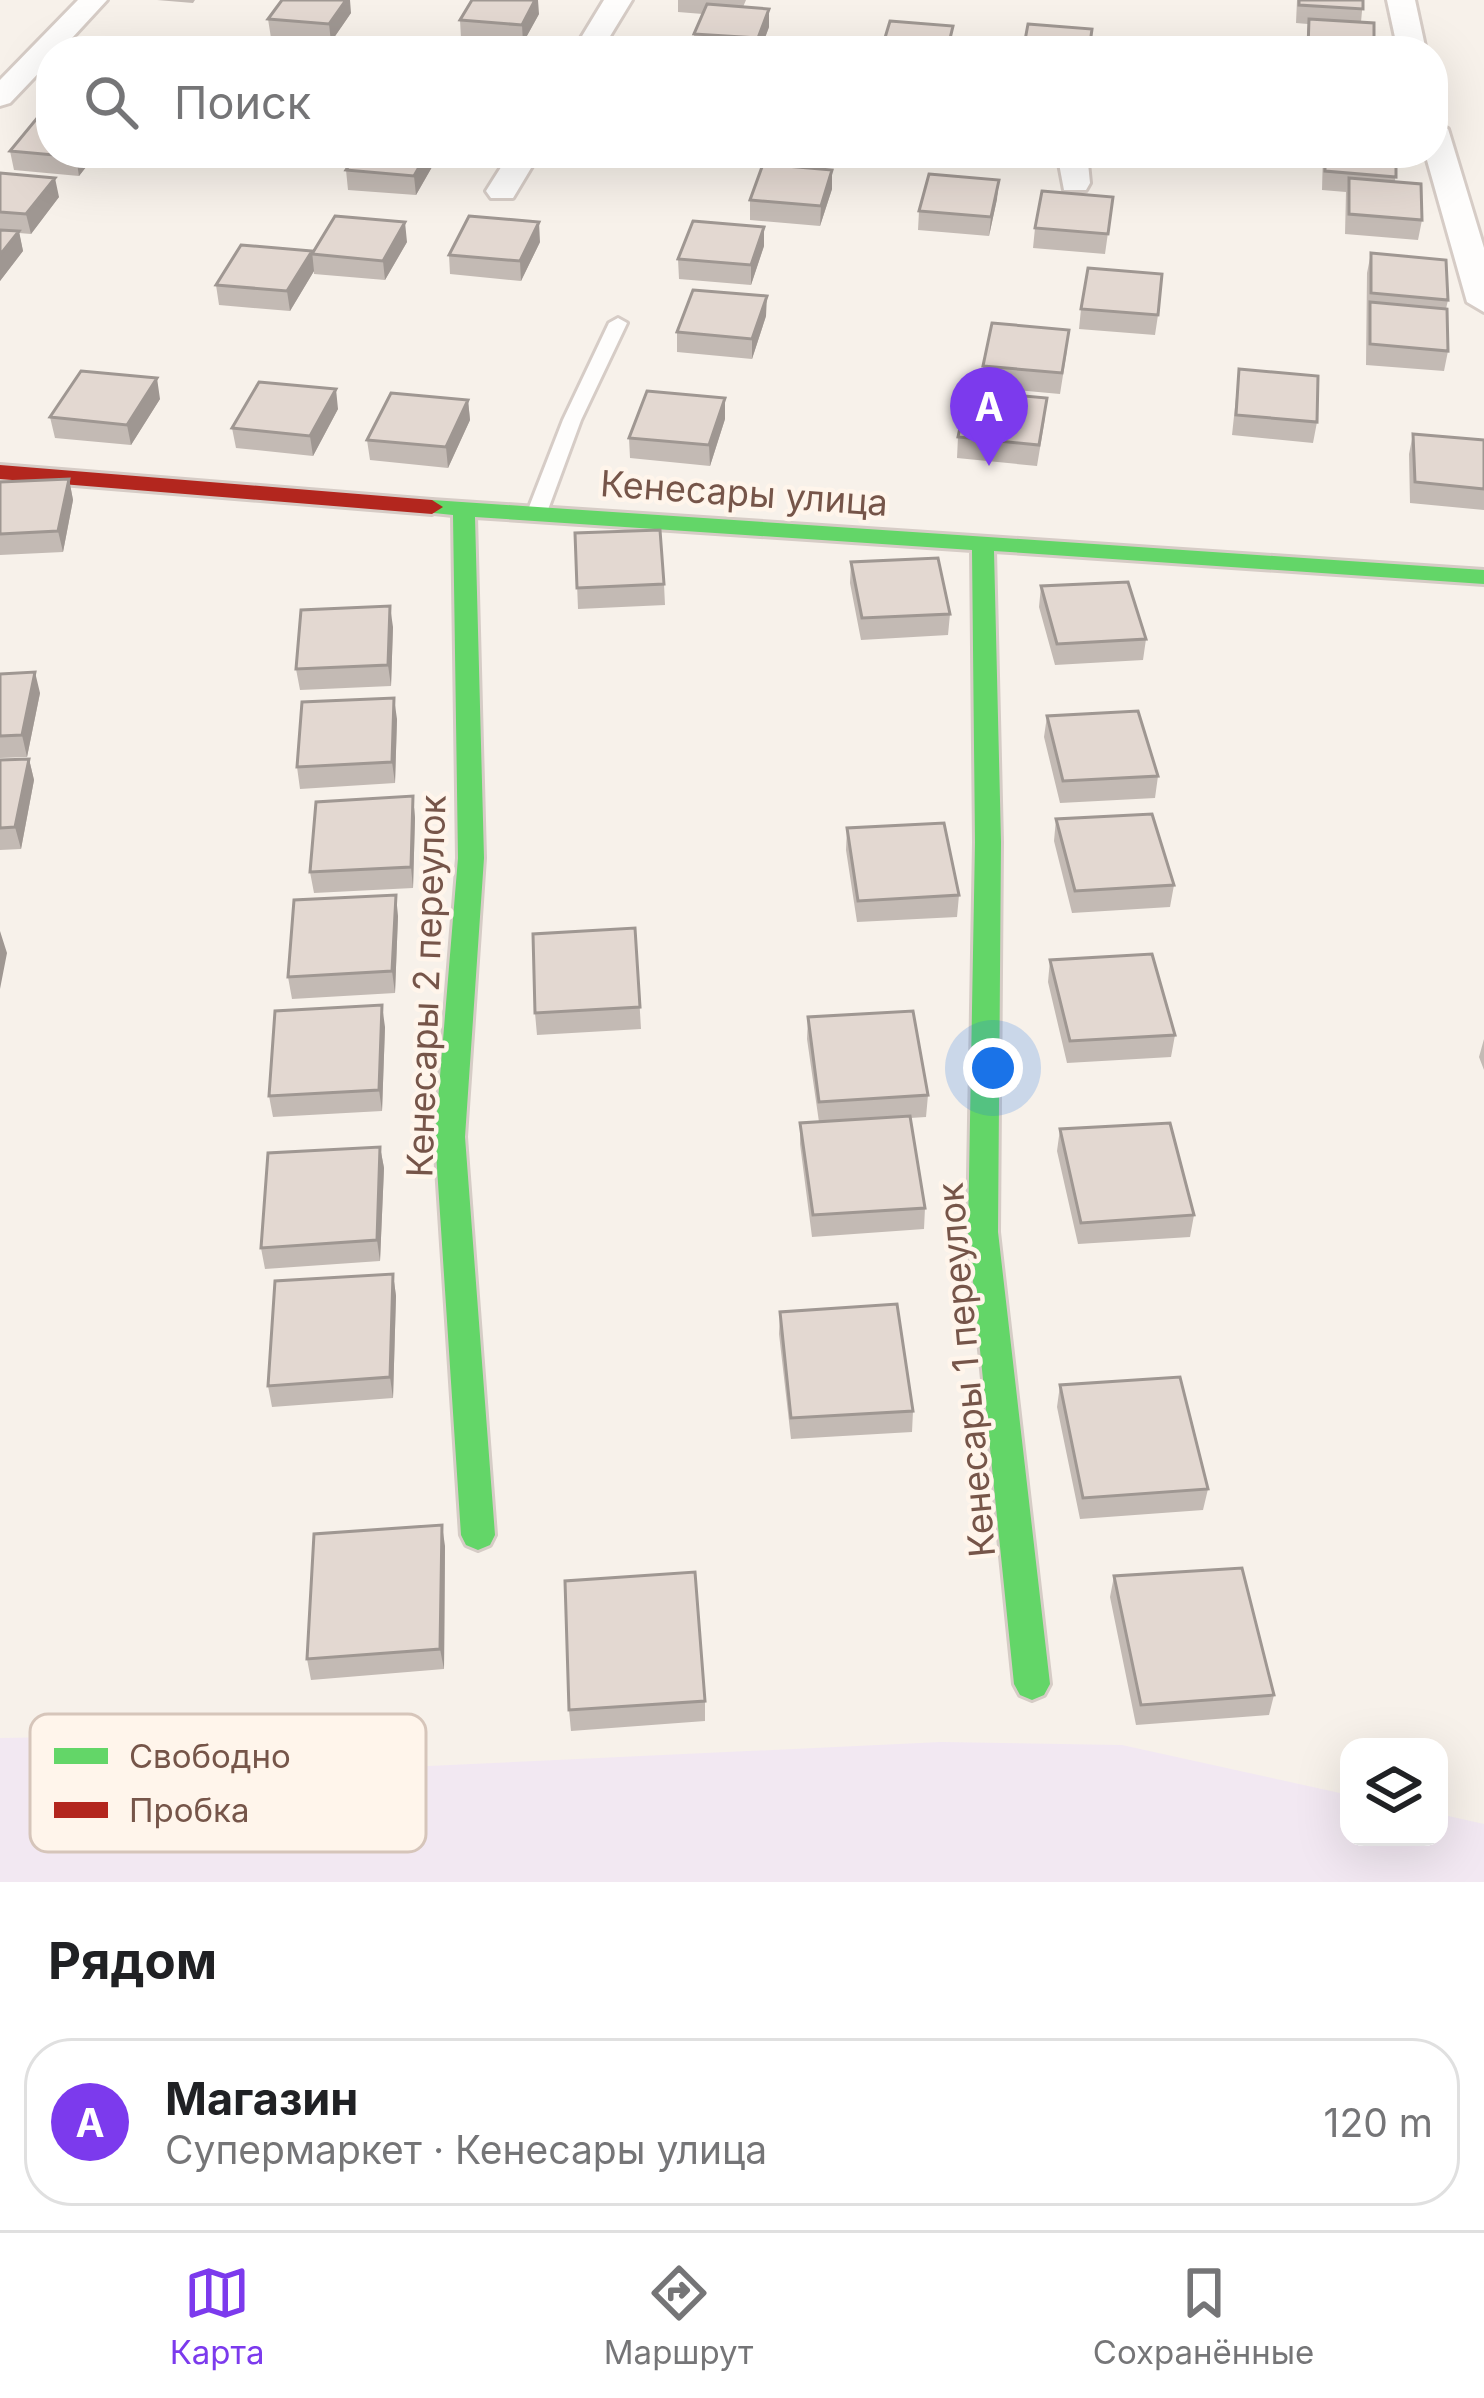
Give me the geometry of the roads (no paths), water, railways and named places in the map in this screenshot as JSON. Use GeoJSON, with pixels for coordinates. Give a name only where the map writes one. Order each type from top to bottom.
{"type":"FeatureCollection","features":[{"type":"Feature","properties":{"kind":"street"},"geometry":{"type":"LineString","coordinates":[[58,36],[93,0]]}},
{"type":"Feature","properties":{"kind":"street"},"geometry":{"type":"LineString","coordinates":[[596,36],[618,0]]}},
{"type":"Feature","properties":{"kind":"street"},"geometry":{"type":"LineString","coordinates":[[1401,0],[1409,36]]}},
{"type":"Feature","properties":{"kind":"street"},"geometry":{"type":"LineString","coordinates":[[0,97],[36,59]]}},
{"type":"Feature","properties":{"kind":"street"},"geometry":{"type":"LineString","coordinates":[[502,191],[516,168]]}},
{"type":"Feature","properties":{"kind":"street"},"geometry":{"type":"LineString","coordinates":[[1445,168],[1484,302]]}},
{"type":"Feature","properties":{"kind":"street","name":"Кенесары улица"},"geometry":{"type":"LineString","coordinates":[[0,472],[464,510],[1484,577]]}},
{"type":"Feature","properties":{"kind":"street","name":"Кенесары 2 переулок"},"geometry":{"type":"LineString","coordinates":[[464,510],[471,859],[450,1137],[478,1535]]}},
{"type":"Feature","properties":{"kind":"street","name":"Кенесары 1 переулок"},"geometry":{"type":"LineString","coordinates":[[983,544],[988,842],[982,1232],[1032,1684]]}},
{"type":"Feature","properties":{"kind":"lane"},"geometry":{"type":"LineString","coordinates":[[536,515],[572,420],[619,322]]}},
{"type":"Feature","properties":{"kind":"place","name":"Магазин"},"geometry":{"type":"Point","coordinates":[989,466]}}]}
